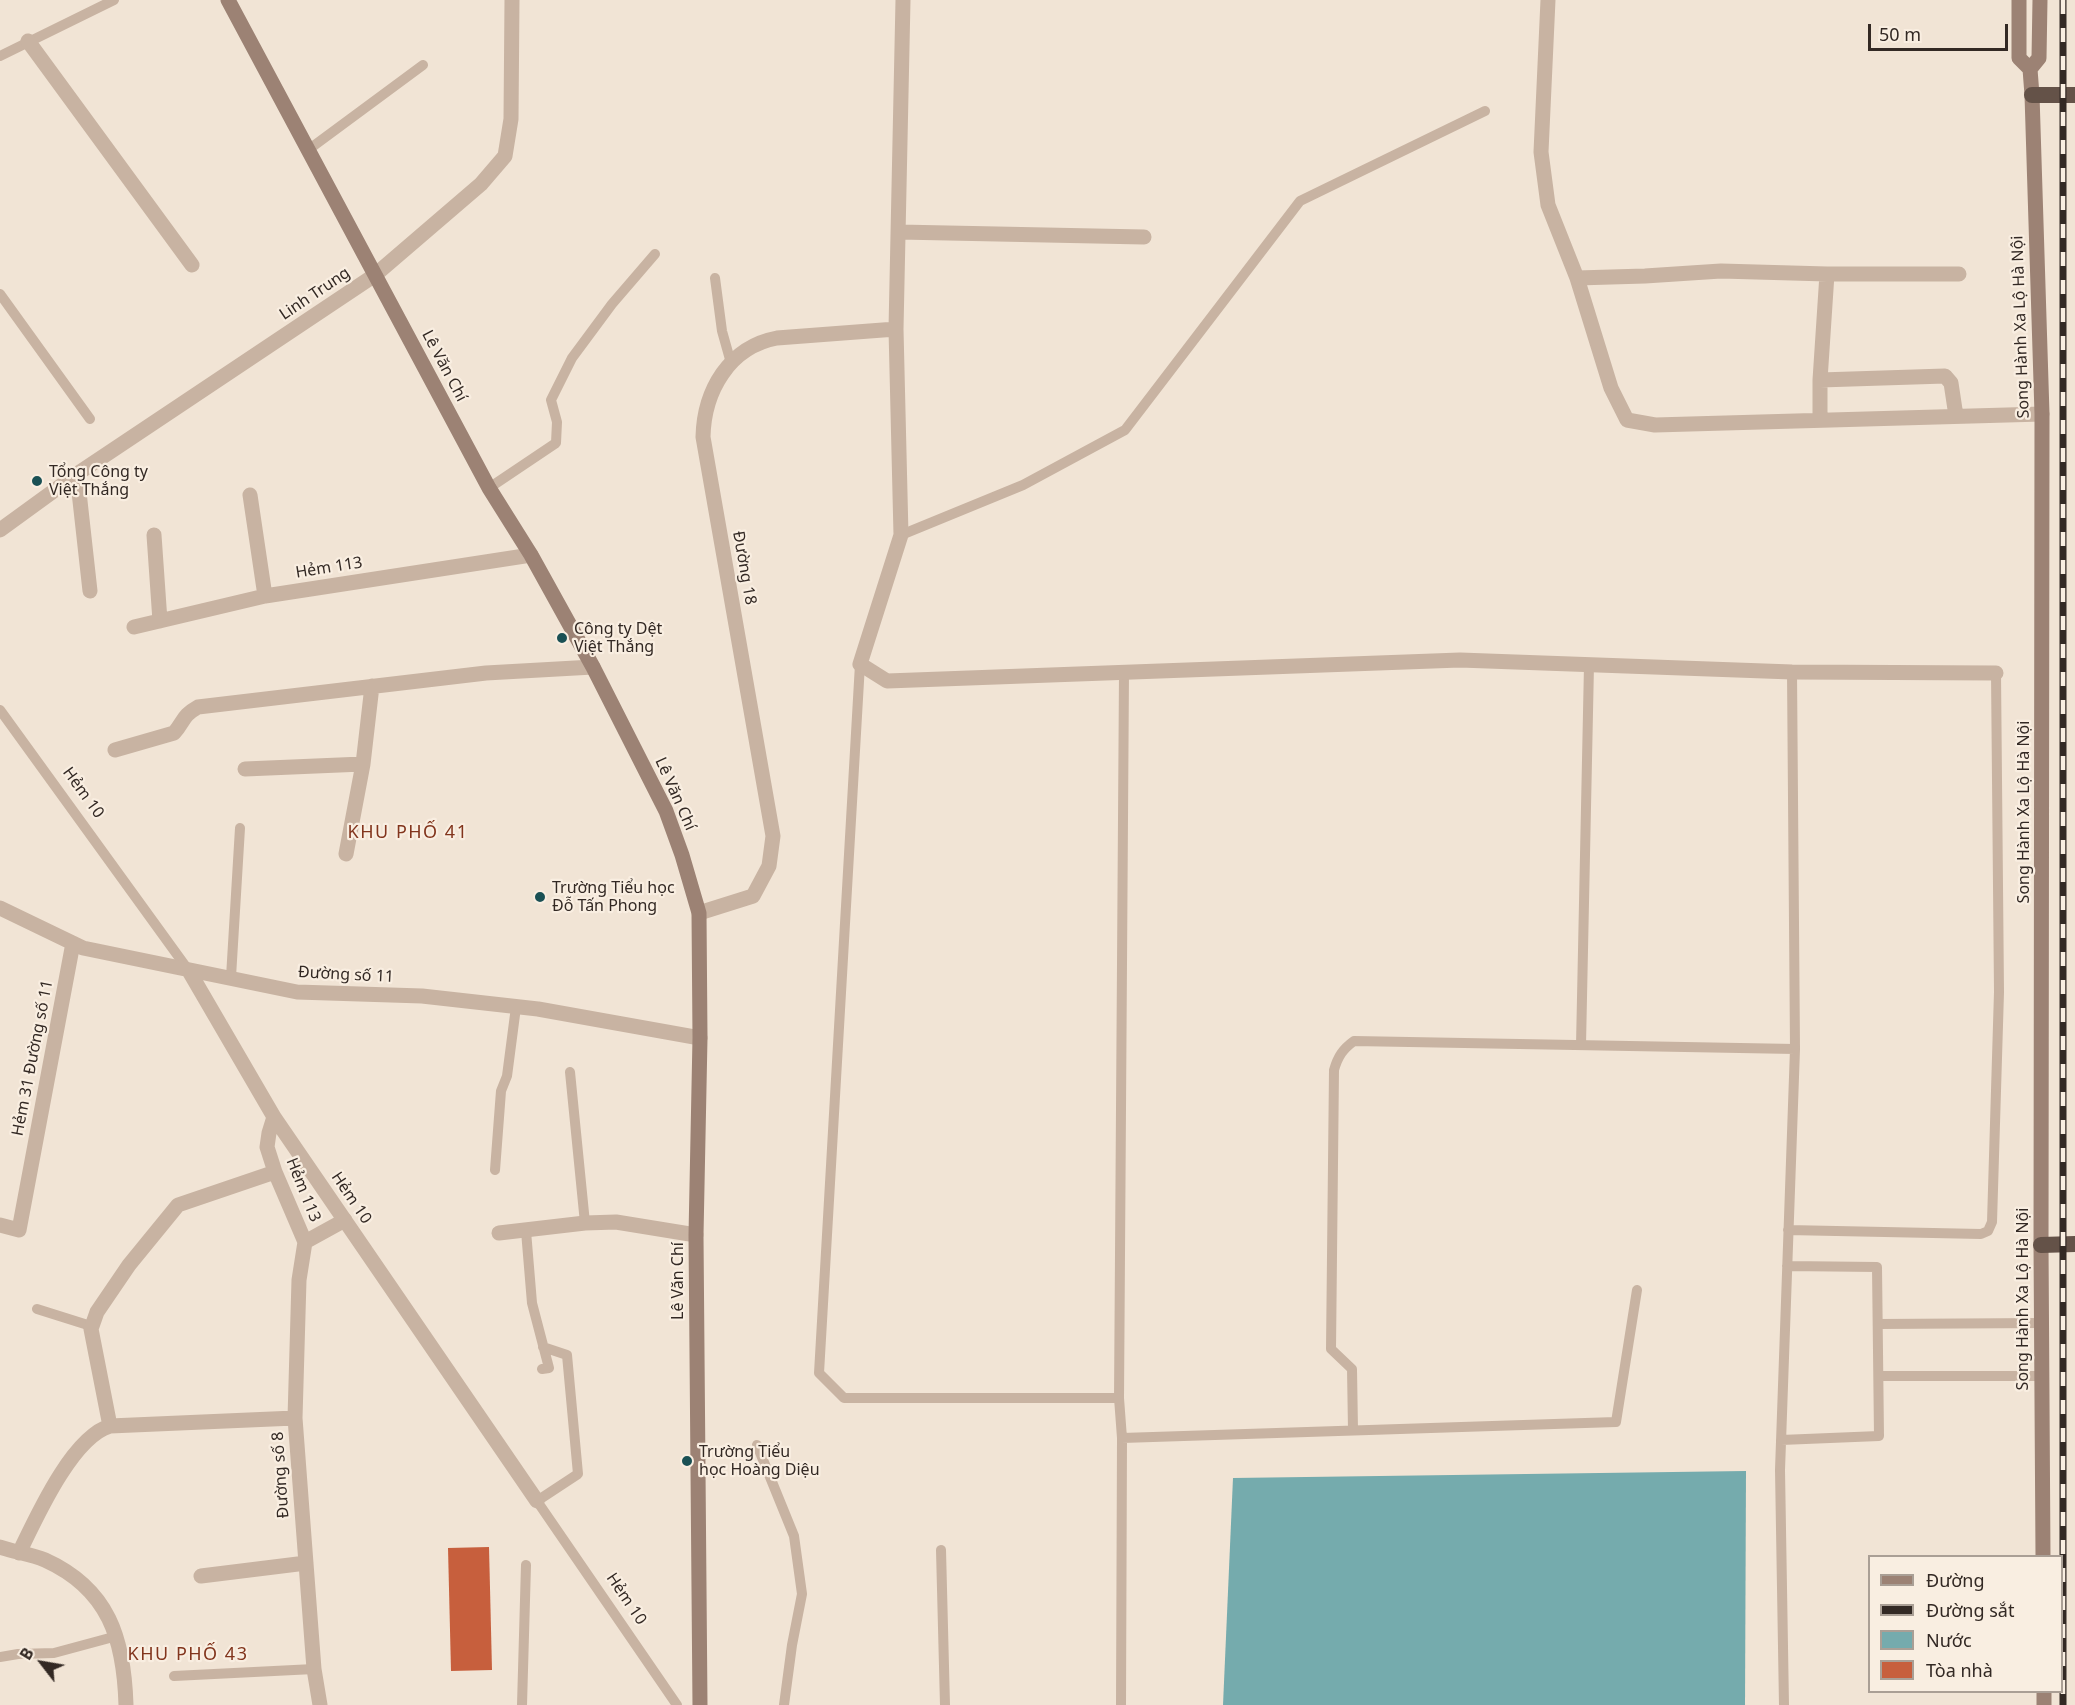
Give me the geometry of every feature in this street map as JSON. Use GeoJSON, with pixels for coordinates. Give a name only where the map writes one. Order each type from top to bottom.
{"type":"FeatureCollection","features":[{"type":"Feature","properties":{"kind":"highway"},"geometry":{"type":"LineString","coordinates":[[2032,95],[2075,95]]}},
{"type":"Feature","properties":{"kind":"highway"},"geometry":{"type":"LineString","coordinates":[[2041,1245],[2075,1244]]}},
{"type":"Feature","properties":{"kind":"main road","name":"Lê Văn Chí"},"geometry":{"type":"LineString","coordinates":[[228,0],[489,488],[531,555],[593,667],[666,811],[699,913],[700,1038],[696,1235],[700,1705]]}},
{"type":"Feature","properties":{"kind":"main road","name":"Song Hành Xa Lộ Hà Nội"},"geometry":{"type":"LineString","coordinates":[[2019,0],[2019,58],[2030,69],[2032,95],[2042,414],[2043,1555]]}},
{"type":"Feature","properties":{"kind":"main road","name":"Song Hành Xa Lộ Hà Nội"},"geometry":{"type":"LineString","coordinates":[[2030,69],[2039,58],[2040,0]]}},
{"type":"Feature","properties":{"kind":"street","name":"Linh Trung"},"geometry":{"type":"LineString","coordinates":[[0,530],[77,474],[375,275],[481,184],[505,156],[511,119],[512,0]]}},
{"type":"Feature","properties":{"kind":"street"},"geometry":{"type":"LineString","coordinates":[[903,0],[897,329],[901,534],[860,664],[887,681],[1460,660],[1792,672],[1996,673]]}},
{"type":"Feature","properties":{"kind":"street"},"geometry":{"type":"LineString","coordinates":[[1548,0],[1540,152],[1548,205],[1577,278],[1611,388],[1627,420],[1655,425],[2042,414]]}},
{"type":"Feature","properties":{"kind":"street"},"geometry":{"type":"LineString","coordinates":[[28,41],[192,265]]}},
{"type":"Feature","properties":{"kind":"street"},"geometry":{"type":"LineString","coordinates":[[898,232],[1144,237]]}},
{"type":"Feature","properties":{"kind":"street"},"geometry":{"type":"LineString","coordinates":[[1577,278],[1721,271],[1959,274]]}},
{"type":"Feature","properties":{"kind":"street"},"geometry":{"type":"LineString","coordinates":[[1820,420],[1820,380],[1827,274]]}},
{"type":"Feature","properties":{"kind":"street","name":"Đường 18"},"geometry":{"type":"LineString","coordinates":[[699,913],[753,896],[769,866],[773,836],[703,437],[707,402],[731,363],[760,342],[777,338],[897,329]]}},
{"type":"Feature","properties":{"kind":"street"},"geometry":{"type":"LineString","coordinates":[[1820,380],[1945,376],[1951,383],[1956,416]]}},
{"type":"Feature","properties":{"kind":"street"},"geometry":{"type":"LineString","coordinates":[[77,474],[90,591]]}},
{"type":"Feature","properties":{"kind":"street"},"geometry":{"type":"LineString","coordinates":[[250,495],[264,596]]}},
{"type":"Feature","properties":{"kind":"street"},"geometry":{"type":"LineString","coordinates":[[154,535],[160,621]]}},
{"type":"Feature","properties":{"kind":"street","name":"Hẻm 113"},"geometry":{"type":"LineString","coordinates":[[134,627],[264,596],[531,555]]}},
{"type":"Feature","properties":{"kind":"street"},"geometry":{"type":"LineString","coordinates":[[115,750],[174,734],[185,714],[198,707],[486,673],[593,667]]}},
{"type":"Feature","properties":{"kind":"street"},"geometry":{"type":"LineString","coordinates":[[346,854],[363,764],[372,687]]}},
{"type":"Feature","properties":{"kind":"street"},"geometry":{"type":"LineString","coordinates":[[245,769],[363,764]]}},
{"type":"Feature","properties":{"kind":"street","name":"Đường số 11"},"geometry":{"type":"LineString","coordinates":[[0,908],[83,948],[297,992],[422,996],[538,1009],[700,1038]]}},
{"type":"Feature","properties":{"kind":"street","name":"Hẻm 31 Đường số 11"},"geometry":{"type":"LineString","coordinates":[[0,1226],[19,1230],[73,943]]}},
{"type":"Feature","properties":{"kind":"street","name":"Hẻm 10"},"geometry":{"type":"LineString","coordinates":[[189,971],[274,1117],[537,1501]]}},
{"type":"Feature","properties":{"kind":"street","name":"Hẻm 113"},"geometry":{"type":"LineString","coordinates":[[274,1117],[267,1146],[275,1172],[305,1242]]}},
{"type":"Feature","properties":{"kind":"street"},"geometry":{"type":"LineString","coordinates":[[110,1426],[91,1326],[97,1312],[129,1265],[178,1205],[275,1172]]}},
{"type":"Feature","properties":{"kind":"street"},"geometry":{"type":"LineString","coordinates":[[305,1242],[345,1220]]}},
{"type":"Feature","properties":{"kind":"street"},"geometry":{"type":"LineString","coordinates":[[500,1233],[585,1223],[616,1222],[696,1235]]}},
{"type":"Feature","properties":{"kind":"street","name":"Đường số 8"},"geometry":{"type":"LineString","coordinates":[[305,1242],[299,1280],[295,1418],[314,1669],[320,1705]]}},
{"type":"Feature","properties":{"kind":"street"},"geometry":{"type":"LineString","coordinates":[[19,1553],[47,1494],[94,1433],[110,1426],[295,1418]]}},
{"type":"Feature","properties":{"kind":"street"},"geometry":{"type":"LineString","coordinates":[[0,1547],[43,1559],[65,1571],[86,1586],[105,1608],[117,1636],[126,1705]]}},
{"type":"Feature","properties":{"kind":"street"},"geometry":{"type":"LineString","coordinates":[[201,1576],[306,1563]]}},
{"type":"Feature","properties":{"kind":"lane"},"geometry":{"type":"LineString","coordinates":[[0,56],[114,0]]}},
{"type":"Feature","properties":{"kind":"lane"},"geometry":{"type":"LineString","coordinates":[[308,150],[423,65]]}},
{"type":"Feature","properties":{"kind":"lane"},"geometry":{"type":"LineString","coordinates":[[901,534],[1023,485],[1125,430],[1300,201],[1485,111]]}},
{"type":"Feature","properties":{"kind":"lane"},"geometry":{"type":"LineString","coordinates":[[489,488],[556,443],[557,422],[551,400],[572,358],[612,304],[655,254]]}},
{"type":"Feature","properties":{"kind":"lane"},"geometry":{"type":"LineString","coordinates":[[715,278],[722,331],[731,363]]}},
{"type":"Feature","properties":{"kind":"lane"},"geometry":{"type":"LineString","coordinates":[[0,294],[90,418]]}},
{"type":"Feature","properties":{"kind":"lane"},"geometry":{"type":"LineString","coordinates":[[860,664],[819,1373],[844,1398],[1119,1398]]}},
{"type":"Feature","properties":{"kind":"lane"},"geometry":{"type":"LineString","coordinates":[[1581,1045],[1589,665]]}},
{"type":"Feature","properties":{"kind":"lane"},"geometry":{"type":"LineString","coordinates":[[1784,1705],[1781,1440],[1795,1049],[1792,672]]}},
{"type":"Feature","properties":{"kind":"lane"},"geometry":{"type":"LineString","coordinates":[[1121,1705],[1122,1438],[1119,1398],[1124,673]]}},
{"type":"Feature","properties":{"kind":"lane"},"geometry":{"type":"LineString","coordinates":[[1788,1230],[1981,1234],[1988,1230],[1992,1222],[1998,992],[1996,673]]}},
{"type":"Feature","properties":{"kind":"lane","name":"Hẻm 10"},"geometry":{"type":"LineString","coordinates":[[0,710],[189,971]]}},
{"type":"Feature","properties":{"kind":"lane"},"geometry":{"type":"LineString","coordinates":[[231,977],[240,828]]}},
{"type":"Feature","properties":{"kind":"lane"},"geometry":{"type":"LineString","coordinates":[[495,1170],[501,1091],[507,1076],[516,1007]]}},
{"type":"Feature","properties":{"kind":"lane"},"geometry":{"type":"LineString","coordinates":[[1353,1430],[1352,1369],[1331,1349],[1334,1070],[1337,1058],[1344,1048],[1354,1041],[1795,1049]]}},
{"type":"Feature","properties":{"kind":"lane"},"geometry":{"type":"LineString","coordinates":[[570,1072],[585,1223]]}},
{"type":"Feature","properties":{"kind":"lane"},"geometry":{"type":"LineString","coordinates":[[526,1231],[532,1303],[549,1368],[542,1369]]}},
{"type":"Feature","properties":{"kind":"lane"},"geometry":{"type":"LineString","coordinates":[[1781,1440],[1880,1436],[1877,1266],[1787,1266]]}},
{"type":"Feature","properties":{"kind":"lane"},"geometry":{"type":"LineString","coordinates":[[1122,1438],[1616,1422],[1636,1290]]}},
{"type":"Feature","properties":{"kind":"lane"},"geometry":{"type":"LineString","coordinates":[[37,1310],[91,1326]]}},
{"type":"Feature","properties":{"kind":"lane"},"geometry":{"type":"LineString","coordinates":[[1878,1324],[2041,1323]]}},
{"type":"Feature","properties":{"kind":"lane"},"geometry":{"type":"LineString","coordinates":[[537,1501],[578,1474],[567,1354],[543,1347]]}},
{"type":"Feature","properties":{"kind":"lane"},"geometry":{"type":"LineString","coordinates":[[1879,1376],[2042,1376]]}},
{"type":"Feature","properties":{"kind":"lane"},"geometry":{"type":"LineString","coordinates":[[757,1445],[794,1536],[802,1594],[784,1705]]}},
{"type":"Feature","properties":{"kind":"lane","name":"Hẻm 10"},"geometry":{"type":"LineString","coordinates":[[537,1501],[677,1705]]}},
{"type":"Feature","properties":{"kind":"lane"},"geometry":{"type":"LineString","coordinates":[[941,1550],[945,1705]]}},
{"type":"Feature","properties":{"kind":"lane"},"geometry":{"type":"LineString","coordinates":[[522,1705],[526,1565]]}},
{"type":"Feature","properties":{"kind":"lane"},"geometry":{"type":"LineString","coordinates":[[0,1657],[54,1653],[117,1636]]}},
{"type":"Feature","properties":{"kind":"lane"},"geometry":{"type":"LineString","coordinates":[[174,1676],[314,1669]]}},
{"type":"Feature","properties":{"kind":"water"},"geometry":{"type":"Polygon","coordinates":[[[1746,1471],[1745,1705],[1223,1705],[1233,1478],[1746,1471]]]}},
{"type":"Feature","properties":{"kind":"building"},"geometry":{"type":"Polygon","coordinates":[[[489,1547],[492,1670],[451,1671],[448,1548],[489,1547]]]}},
{"type":"Feature","properties":{"kind":"railway"},"geometry":{"type":"LineString","coordinates":[[2063,0],[2063,1705]]}},
{"type":"Feature","properties":{"kind":"place","name":"Tổng Công ty Việt Thắng"},"geometry":{"type":"Point","coordinates":[37,481]}},
{"type":"Feature","properties":{"kind":"place","name":"Công ty Dệt Việt Thắng"},"geometry":{"type":"Point","coordinates":[562,638]}},
{"type":"Feature","properties":{"kind":"place","name":"Trường Tiểu học Đỗ Tấn Phong"},"geometry":{"type":"Point","coordinates":[540,897]}},
{"type":"Feature","properties":{"kind":"place","name":"Trường Tiểu học Hoàng Diệu"},"geometry":{"type":"Point","coordinates":[687,1461]}},
{"type":"Feature","properties":{"kind":"district","name":"KHU PHỐ 41"},"geometry":{"type":"Point","coordinates":[408,833]}},
{"type":"Feature","properties":{"kind":"district","name":"KHU PHỐ 43"},"geometry":{"type":"Point","coordinates":[188,1655]}}]}
